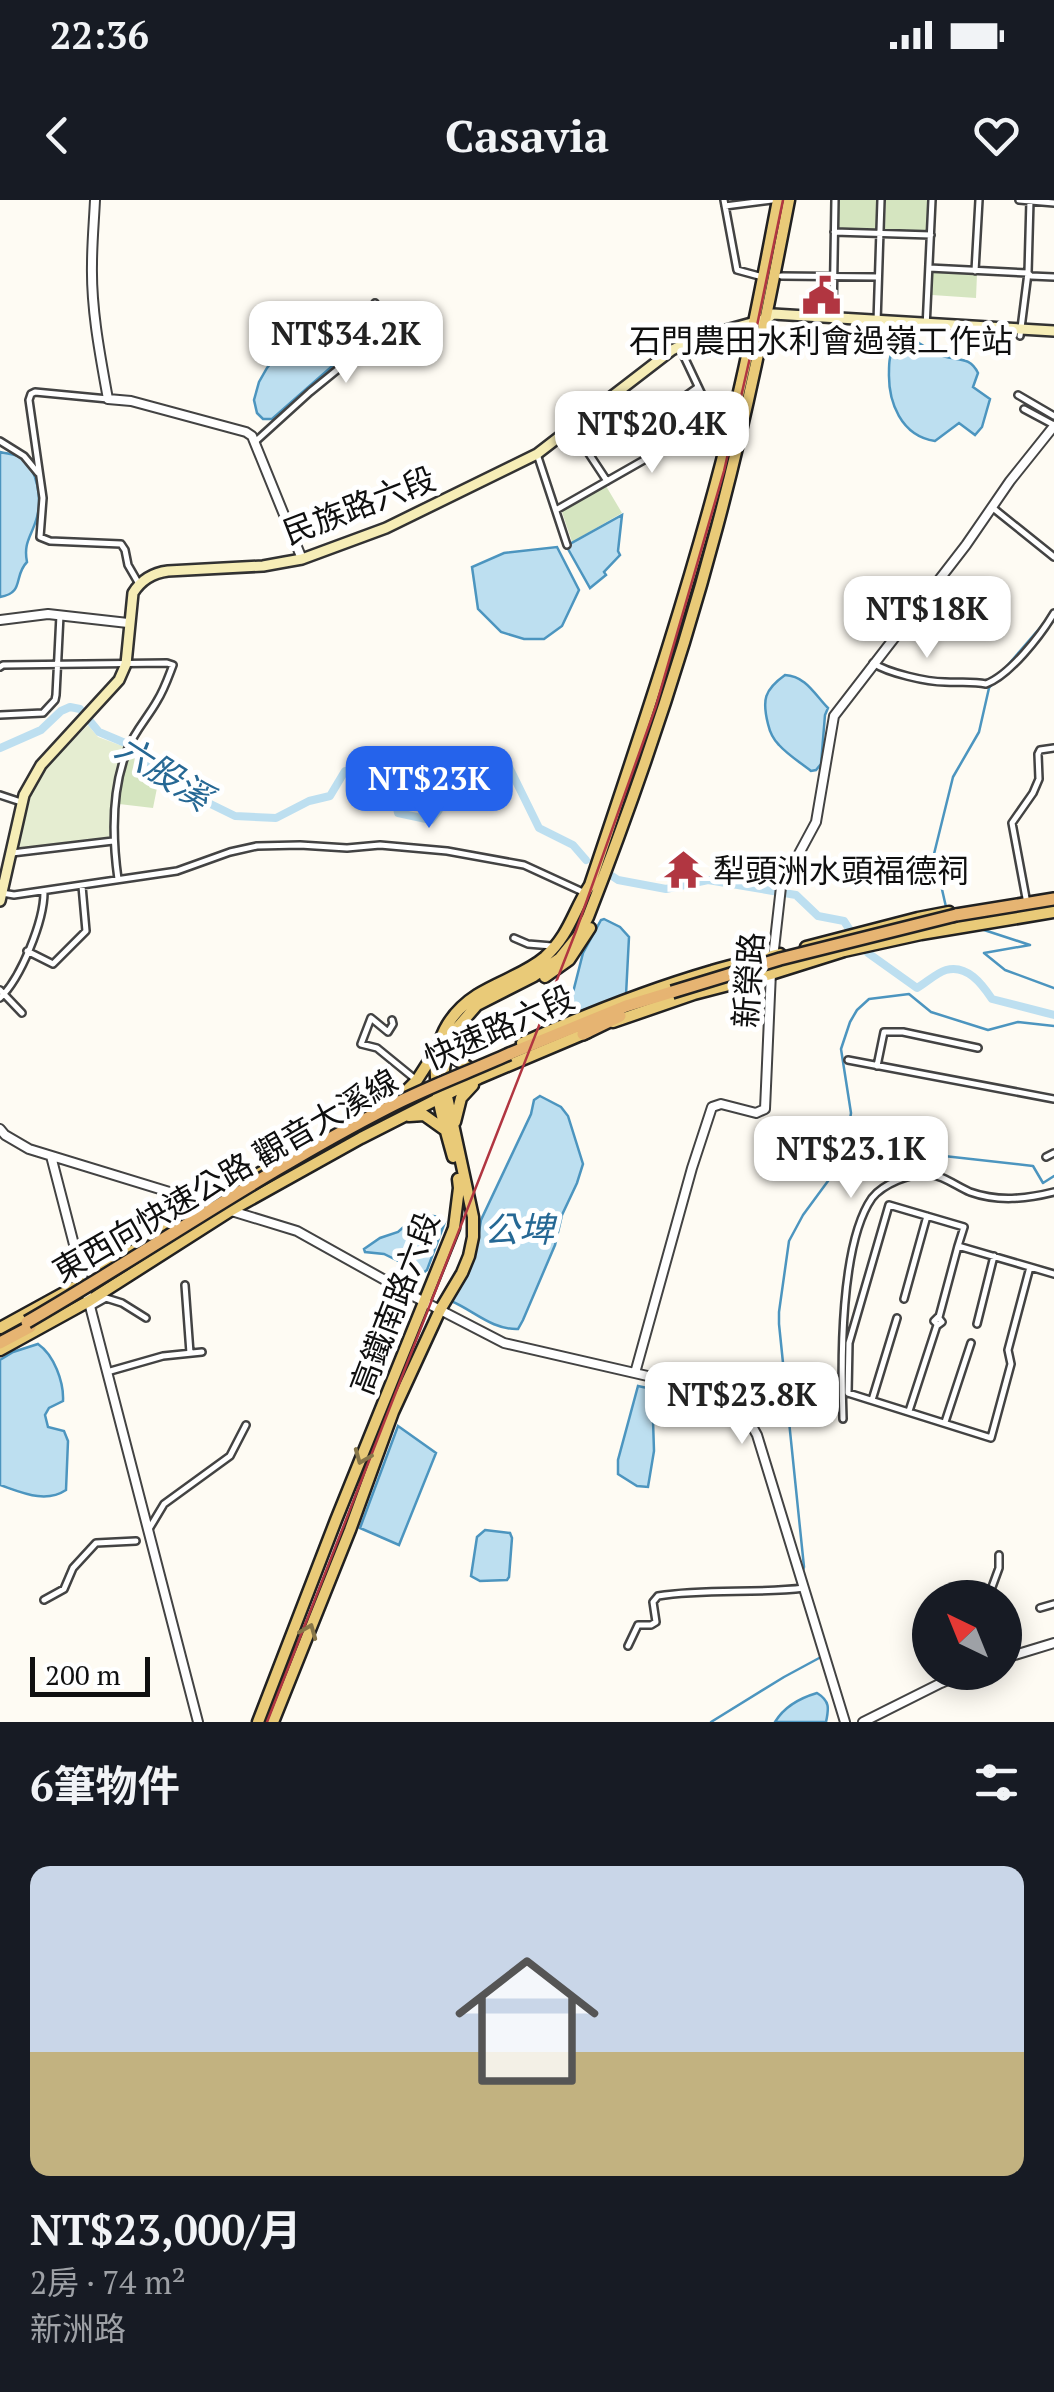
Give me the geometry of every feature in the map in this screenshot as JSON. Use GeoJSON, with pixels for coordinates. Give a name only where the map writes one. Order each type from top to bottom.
{"type":"FeatureCollection","features":[{"type":"Feature","properties":{"kind":"highway","name":"東西向快速公路 觀音大溪線"},"geometry":{"type":"LineString","coordinates":[[0,1343],[95,1290],[279,1174],[396,1110],[510,1057],[627,1009],[674,995],[892,936],[1054,902]]}},
{"type":"Feature","properties":{"kind":"highway"},"geometry":{"type":"LineString","coordinates":[[579,1017],[627,1009]]}},
{"type":"Feature","properties":{"kind":"highway"},"geometry":{"type":"LineString","coordinates":[[583,1034],[627,1009]]}},
{"type":"Feature","properties":{"kind":"main road"},"geometry":{"type":"LineString","coordinates":[[393,1102],[417,1080],[453,1018],[472,999],[534,965],[555,946],[573,920],[626,780],[700,524],[751,323],[775,200]]}},
{"type":"Feature","properties":{"kind":"main road"},"geometry":{"type":"LineString","coordinates":[[585,891],[698,548],[734,414],[775,200]]}},
{"type":"Feature","properties":{"kind":"main road"},"geometry":{"type":"LineString","coordinates":[[770,317],[781,276],[792,200]]}},
{"type":"Feature","properties":{"kind":"main road"},"geometry":{"type":"LineString","coordinates":[[770,317],[792,200]]}},
{"type":"Feature","properties":{"kind":"main road","name":"民族路六段"},"geometry":{"type":"LineString","coordinates":[[138,584],[161,572],[263,566],[302,559],[386,528],[537,454],[679,346],[770,317],[1054,334]]}},
{"type":"Feature","properties":{"kind":"main road","name":"高鐵南路六段"},"geometry":{"type":"LineString","coordinates":[[643,775],[718,525],[770,317]]}},
{"type":"Feature","properties":{"kind":"main road","name":"高鐵南路六段"},"geometry":{"type":"LineString","coordinates":[[439,1080],[447,1046],[460,1022],[488,998],[541,980],[568,960],[591,926],[718,545],[770,317]]}},
{"type":"Feature","properties":{"kind":"main road"},"geometry":{"type":"LineString","coordinates":[[723,330],[735,333],[743,344]]}},
{"type":"Feature","properties":{"kind":"main road"},"geometry":{"type":"LineString","coordinates":[[698,548],[700,524]]}},
{"type":"Feature","properties":{"kind":"main road"},"geometry":{"type":"LineString","coordinates":[[718,525],[718,545]]}},
{"type":"Feature","properties":{"kind":"main road"},"geometry":{"type":"LineString","coordinates":[[1,896],[30,780],[119,680],[126,664],[128,623],[138,584]]}},
{"type":"Feature","properties":{"kind":"main road"},"geometry":{"type":"LineString","coordinates":[[635,744],[654,735]]}},
{"type":"Feature","properties":{"kind":"main road"},"geometry":{"type":"LineString","coordinates":[[626,780],[643,775],[635,744]]}},
{"type":"Feature","properties":{"kind":"main road","name":"快速路六段"},"geometry":{"type":"LineString","coordinates":[[0,1328],[83,1282],[206,1202],[303,1147],[579,1017],[714,970],[918,918],[1026,898],[1054,902]]}},
{"type":"Feature","properties":{"kind":"main road","name":"快速路六段"},"geometry":{"type":"LineString","coordinates":[[0,1343],[89,1304],[230,1211],[398,1118],[583,1034],[694,994],[852,950],[1054,902]]}},
{"type":"Feature","properties":{"kind":"main road","name":"高鐵南路六段"},"geometry":{"type":"LineString","coordinates":[[273,1722],[393,1412],[440,1310],[462,1273],[473,1238],[472,1217],[435,1054],[444,1032]]}},
{"type":"Feature","properties":{"kind":"main road"},"geometry":{"type":"LineString","coordinates":[[447,1046],[452,1056],[468,1066]]}},
{"type":"Feature","properties":{"kind":"main road"},"geometry":{"type":"LineString","coordinates":[[455,1138],[461,1098],[479,1078]]}},
{"type":"Feature","properties":{"kind":"main road","name":"高鐵南路六段"},"geometry":{"type":"LineString","coordinates":[[258,1722],[454,1228],[459,1188],[446,1130],[444,1097]]}},
{"type":"Feature","properties":{"kind":"main road"},"geometry":{"type":"LineString","coordinates":[[398,1118],[424,1116],[446,1130]]}},
{"type":"Feature","properties":{"kind":"street"},"geometry":{"type":"LineString","coordinates":[[95,200],[93,296],[108,399]]}},
{"type":"Feature","properties":{"kind":"street"},"geometry":{"type":"LineString","coordinates":[[758,276],[737,270],[725,203],[775,200]]}},
{"type":"Feature","properties":{"kind":"street"},"geometry":{"type":"LineString","coordinates":[[833,319],[835,200]]}},
{"type":"Feature","properties":{"kind":"street"},"geometry":{"type":"LineString","coordinates":[[878,322],[881,200]]}},
{"type":"Feature","properties":{"kind":"street"},"geometry":{"type":"LineString","coordinates":[[926,325],[932,200]]}},
{"type":"Feature","properties":{"kind":"street"},"geometry":{"type":"LineString","coordinates":[[974,271],[979,200]]}},
{"type":"Feature","properties":{"kind":"street"},"geometry":{"type":"LineString","coordinates":[[1018,200],[1054,203]]}},
{"type":"Feature","properties":{"kind":"street"},"geometry":{"type":"LineString","coordinates":[[1021,333],[1030,200]]}},
{"type":"Feature","properties":{"kind":"street"},"geometry":{"type":"LineString","coordinates":[[834,232],[931,235]]}},
{"type":"Feature","properties":{"kind":"street"},"geometry":{"type":"LineString","coordinates":[[929,268],[1054,277]]}},
{"type":"Feature","properties":{"kind":"street"},"geometry":{"type":"LineString","coordinates":[[781,276],[879,277]]}},
{"type":"Feature","properties":{"kind":"street"},"geometry":{"type":"LineString","coordinates":[[256,441],[375,339],[375,303]]}},
{"type":"Feature","properties":{"kind":"street"},"geometry":{"type":"LineString","coordinates":[[679,346],[714,420]]}},
{"type":"Feature","properties":{"kind":"street"},"geometry":{"type":"LineString","coordinates":[[649,422],[698,387]]}},
{"type":"Feature","properties":{"kind":"street"},"geometry":{"type":"LineString","coordinates":[[138,584],[121,544],[40,537],[44,510],[29,400],[34,392],[130,401],[246,432],[256,441],[302,559]]}},
{"type":"Feature","properties":{"kind":"street"},"geometry":{"type":"LineString","coordinates":[[617,392],[649,422],[664,448]]}},
{"type":"Feature","properties":{"kind":"street"},"geometry":{"type":"LineString","coordinates":[[1018,395],[1054,416]]}},
{"type":"Feature","properties":{"kind":"street"},"geometry":{"type":"LineString","coordinates":[[1024,409],[1054,425]]}},
{"type":"Feature","properties":{"kind":"street"},"geometry":{"type":"LineString","coordinates":[[556,510],[730,411]]}},
{"type":"Feature","properties":{"kind":"street","name":"新榮路"},"geometry":{"type":"LineString","coordinates":[[631,1372],[712,1107],[722,1104],[756,1114],[765,1108],[770,974],[781,887],[816,822],[834,716],[1054,425]]}},
{"type":"Feature","properties":{"kind":"street"},"geometry":{"type":"LineString","coordinates":[[572,428],[607,481]]}},
{"type":"Feature","properties":{"kind":"street"},"geometry":{"type":"LineString","coordinates":[[0,440],[24,456],[40,476]]}},
{"type":"Feature","properties":{"kind":"street"},"geometry":{"type":"LineString","coordinates":[[537,454],[568,545]]}},
{"type":"Feature","properties":{"kind":"street"},"geometry":{"type":"LineString","coordinates":[[993,508],[1054,557]]}},
{"type":"Feature","properties":{"kind":"street"},"geometry":{"type":"LineString","coordinates":[[873,664],[936,682],[986,684],[994,681],[1044,630],[1054,613]]}},
{"type":"Feature","properties":{"kind":"street"},"geometry":{"type":"LineString","coordinates":[[0,620],[48,614],[128,623]]}},
{"type":"Feature","properties":{"kind":"street"},"geometry":{"type":"LineString","coordinates":[[0,714],[43,713],[55,700],[60,615]]}},
{"type":"Feature","properties":{"kind":"street"},"geometry":{"type":"LineString","coordinates":[[0,667],[166,663],[173,666],[158,700],[128,747],[116,798],[114,841],[118,880]]}},
{"type":"Feature","properties":{"kind":"street"},"geometry":{"type":"LineString","coordinates":[[1026,898],[1012,823],[1039,780],[1040,750],[1054,748]]}},
{"type":"Feature","properties":{"kind":"street"},"geometry":{"type":"LineString","coordinates":[[0,795],[22,802]]}},
{"type":"Feature","properties":{"kind":"street"},"geometry":{"type":"LineString","coordinates":[[12,853],[114,841]]}},
{"type":"Feature","properties":{"kind":"street"},"geometry":{"type":"LineString","coordinates":[[1,896],[177,872],[249,848],[300,845],[380,845],[447,851],[524,865],[585,891]]}},
{"type":"Feature","properties":{"kind":"street"},"geometry":{"type":"LineString","coordinates":[[27,951],[53,964],[86,931],[82,885]]}},
{"type":"Feature","properties":{"kind":"street"},"geometry":{"type":"LineString","coordinates":[[22,1013],[1,994],[13,983],[27,951],[44,907],[44,891]]}},
{"type":"Feature","properties":{"kind":"street"},"geometry":{"type":"LineString","coordinates":[[514,938],[528,944],[555,946]]}},
{"type":"Feature","properties":{"kind":"street"},"geometry":{"type":"LineString","coordinates":[[392,1020],[388,1032],[371,1018],[361,1044],[378,1048],[417,1080]]}},
{"type":"Feature","properties":{"kind":"street"},"geometry":{"type":"LineString","coordinates":[[877,1066],[884,1032],[902,1032],[978,1048]]}},
{"type":"Feature","properties":{"kind":"street"},"geometry":{"type":"LineString","coordinates":[[848,1060],[1054,1099]]}},
{"type":"Feature","properties":{"kind":"street"},"geometry":{"type":"LineString","coordinates":[[0,1128],[15,1142],[50,1156],[296,1231],[504,1342],[727,1396],[745,1413],[757,1434],[844,1722]]}},
{"type":"Feature","properties":{"kind":"street"},"geometry":{"type":"LineString","coordinates":[[1046,1157],[1054,1153]]}},
{"type":"Feature","properties":{"kind":"street"},"geometry":{"type":"LineString","coordinates":[[50,1156],[198,1722]]}},
{"type":"Feature","properties":{"kind":"street"},"geometry":{"type":"LineString","coordinates":[[843,1419],[841,1351],[850,1267],[858,1233],[875,1195],[908,1176],[926,1174],[994,1198],[1017,1199],[1054,1192]]}},
{"type":"Feature","properties":{"kind":"street"},"geometry":{"type":"LineString","coordinates":[[134,1223],[166,1226],[206,1202]]}},
{"type":"Feature","properties":{"kind":"street"},"geometry":{"type":"LineString","coordinates":[[909,1411],[964,1227],[890,1205],[850,1343],[848,1393],[1001,1440]]}},
{"type":"Feature","properties":{"kind":"street"},"geometry":{"type":"LineString","coordinates":[[904,1300],[927,1216]]}},
{"type":"Feature","properties":{"kind":"street"},"geometry":{"type":"LineString","coordinates":[[958,1246],[1054,1274]]}},
{"type":"Feature","properties":{"kind":"street"},"geometry":{"type":"LineString","coordinates":[[977,1324],[994,1256]]}},
{"type":"Feature","properties":{"kind":"street"},"geometry":{"type":"LineString","coordinates":[[991,1438],[1011,1364],[1008,1350],[1030,1267]]}},
{"type":"Feature","properties":{"kind":"street"},"geometry":{"type":"LineString","coordinates":[[184,1285],[190,1352]]}},
{"type":"Feature","properties":{"kind":"street"},"geometry":{"type":"LineString","coordinates":[[89,1304],[106,1298],[146,1318]]}},
{"type":"Feature","properties":{"kind":"street"},"geometry":{"type":"LineString","coordinates":[[872,1400],[897,1318]]}},
{"type":"Feature","properties":{"kind":"street"},"geometry":{"type":"LineString","coordinates":[[945,1422],[971,1343]]}},
{"type":"Feature","properties":{"kind":"street"},"geometry":{"type":"LineString","coordinates":[[107,1372],[163,1356],[202,1352]]}},
{"type":"Feature","properties":{"kind":"street"},"geometry":{"type":"LineString","coordinates":[[148,1528],[164,1504],[230,1456],[246,1425]]}},
{"type":"Feature","properties":{"kind":"street"},"geometry":{"type":"LineString","coordinates":[[44,1600],[64,1589],[73,1568],[96,1543],[136,1541]]}},
{"type":"Feature","properties":{"kind":"street"},"geometry":{"type":"LineString","coordinates":[[995,1580],[999,1555]]}},
{"type":"Feature","properties":{"kind":"street"},"geometry":{"type":"LineString","coordinates":[[628,1646],[638,1625],[656,1622],[653,1602],[658,1596],[777,1592],[801,1585]]}},
{"type":"Feature","properties":{"kind":"street"},"geometry":{"type":"LineString","coordinates":[[1040,1608],[1054,1604]]}},
{"type":"Feature","properties":{"kind":"street"},"geometry":{"type":"LineString","coordinates":[[1022,1653],[1054,1642]]}},
{"type":"Feature","properties":{"kind":"street"},"geometry":{"type":"LineString","coordinates":[[863,1722],[925,1690]]}},
{"type":"Feature","properties":{"kind":"green space"},"geometry":{"type":"Polygon","coordinates":[[[837,200],[877,200],[876,229],[838,230],[837,200]]]}},
{"type":"Feature","properties":{"kind":"green space"},"geometry":{"type":"Polygon","coordinates":[[[886,200],[929,200],[927,230],[885,229],[886,200]]]}},
{"type":"Feature","properties":{"kind":"green space"},"geometry":{"type":"Polygon","coordinates":[[[933,272],[977,274],[976,298],[932,295],[933,272]]]}},
{"type":"Feature","properties":{"kind":"green space"},"geometry":{"type":"Polygon","coordinates":[[[606,486],[622,513],[572,542],[562,512],[606,486]]]}},
{"type":"Feature","properties":{"kind":"green space"},"geometry":{"type":"Polygon","coordinates":[[[88,725],[98,737],[125,747],[114,793],[111,837],[18,848],[33,788],[46,768],[88,725]]]}},
{"type":"Feature","properties":{"kind":"green space"},"geometry":{"type":"Polygon","coordinates":[[[132,748],[161,782],[153,808],[119,804],[132,748]]]}},
{"type":"Feature","properties":{"kind":"water"},"geometry":{"type":"Polygon","coordinates":[[[338,310],[367,313],[371,325],[362,340],[272,419],[263,419],[254,400],[267,368],[285,345],[322,316],[338,310]]]}},
{"type":"Feature","properties":{"kind":"water"},"geometry":{"type":"Polygon","coordinates":[[[909,340],[939,355],[967,361],[975,368],[978,373],[973,387],[990,399],[982,427],[975,435],[959,423],[935,441],[905,425],[891,395],[889,362],[896,346],[909,340]]]}},
{"type":"Feature","properties":{"kind":"water"},"geometry":{"type":"Polygon","coordinates":[[[0,452],[27,463],[35,477],[39,502],[27,544],[27,562],[13,592],[0,597],[0,452]]]}},
{"type":"Feature","properties":{"kind":"water"},"geometry":{"type":"Polygon","coordinates":[[[622,515],[620,555],[604,572],[606,575],[590,588],[568,549],[570,544],[622,515]]]}},
{"type":"Feature","properties":{"kind":"water"},"geometry":{"type":"Polygon","coordinates":[[[557,547],[579,590],[562,626],[544,639],[524,639],[501,632],[478,609],[472,567],[504,553],[557,547]]]}},
{"type":"Feature","properties":{"kind":"water"},"geometry":{"type":"Polygon","coordinates":[[[785,675],[804,682],[828,708],[821,764],[816,770],[811,771],[786,752],[770,730],[766,696],[785,675]]]}},
{"type":"Feature","properties":{"kind":"water"},"geometry":{"type":"Polygon","coordinates":[[[604,919],[629,937],[626,995],[567,1016],[583,953],[604,919]]]}},
{"type":"Feature","properties":{"kind":"water","name":"公埤"},"geometry":{"type":"Polygon","coordinates":[[[540,1096],[561,1107],[568,1116],[583,1164],[523,1320],[518,1329],[509,1328],[491,1323],[451,1301],[468,1274],[481,1220],[534,1100],[540,1096]]]}},
{"type":"Feature","properties":{"kind":"water","name":"公埤"},"geometry":{"type":"Polygon","coordinates":[[[426,1215],[445,1222],[423,1273],[384,1254],[365,1252],[364,1249],[398,1232],[416,1216],[426,1215]]]}},
{"type":"Feature","properties":{"kind":"water"},"geometry":{"type":"Polygon","coordinates":[[[38,1344],[53,1362],[63,1394],[63,1401],[49,1408],[45,1415],[48,1427],[64,1431],[68,1441],[66,1490],[50,1496],[0,1485],[0,1360],[38,1344]]]}},
{"type":"Feature","properties":{"kind":"water"},"geometry":{"type":"Polygon","coordinates":[[[638,1386],[652,1389],[654,1451],[648,1487],[637,1486],[618,1474],[618,1460],[638,1386]]]}},
{"type":"Feature","properties":{"kind":"water"},"geometry":{"type":"Polygon","coordinates":[[[398,1426],[436,1453],[399,1545],[360,1528],[398,1426]]]}},
{"type":"Feature","properties":{"kind":"water"},"geometry":{"type":"Polygon","coordinates":[[[485,1530],[510,1533],[507,1580],[480,1581],[471,1576],[477,1537],[485,1530]]]}},
{"type":"Feature","properties":{"kind":"water"},"geometry":{"type":"Polygon","coordinates":[[[817,1693],[828,1705],[826,1722],[775,1722],[793,1704],[817,1693]]]}},
{"type":"Feature","properties":{"kind":"waterway"},"geometry":{"type":"LineString","coordinates":[[1001,673],[1045,622]]}},
{"type":"Feature","properties":{"kind":"waterway"},"geometry":{"type":"LineString","coordinates":[[946,907],[934,854],[953,777],[979,732],[993,683]]}},
{"type":"Feature","properties":{"kind":"waterway","name":"六股溪"},"geometry":{"type":"LineString","coordinates":[[0,748],[41,730],[61,711],[70,707],[80,709],[99,732],[137,748],[153,771],[180,789],[235,816],[276,818],[309,801],[330,796],[345,771],[355,770],[388,784],[398,813],[431,820],[439,810],[438,790],[466,766],[485,771],[509,767],[539,828],[573,845],[586,860]]}},
{"type":"Feature","properties":{"kind":"waterway"},"geometry":{"type":"LineString","coordinates":[[612,876],[666,889],[708,880],[796,895],[818,916],[844,921],[853,935]]}},
{"type":"Feature","properties":{"kind":"waterway"},"geometry":{"type":"LineString","coordinates":[[981,929],[1030,945],[984,953],[1005,970],[1054,988]]}},
{"type":"Feature","properties":{"kind":"waterway"},"geometry":{"type":"LineString","coordinates":[[862,946],[917,988],[942,971],[961,970],[979,982],[992,999],[1054,1015]]}},
{"type":"Feature","properties":{"kind":"waterway"},"geometry":{"type":"LineString","coordinates":[[802,1573],[779,1312],[789,1241],[828,1181],[848,1133],[851,1113],[841,1049],[850,1022],[869,999],[909,994],[931,1012],[988,1030],[1018,1022],[1054,1026]]}},
{"type":"Feature","properties":{"kind":"waterway"},"geometry":{"type":"LineString","coordinates":[[830,1177],[871,1157],[944,1156],[1033,1166],[1043,1183],[1054,1176]]}},
{"type":"Feature","properties":{"kind":"waterway"},"geometry":{"type":"LineString","coordinates":[[711,1722],[821,1657]]}},
{"type":"Feature","properties":{"kind":"railway"},"geometry":{"type":"LineString","coordinates":[[267,1722],[576,931],[656,706],[724,471],[783,200]]}},
{"type":"Feature","properties":{"kind":"place","name":"石門農田水利會過嶺工作站"},"geometry":{"type":"Point","coordinates":[821,295]}},
{"type":"Feature","properties":{"kind":"place","name":"犁頭洲水頭福德祠"},"geometry":{"type":"Point","coordinates":[683,870]}}]}
